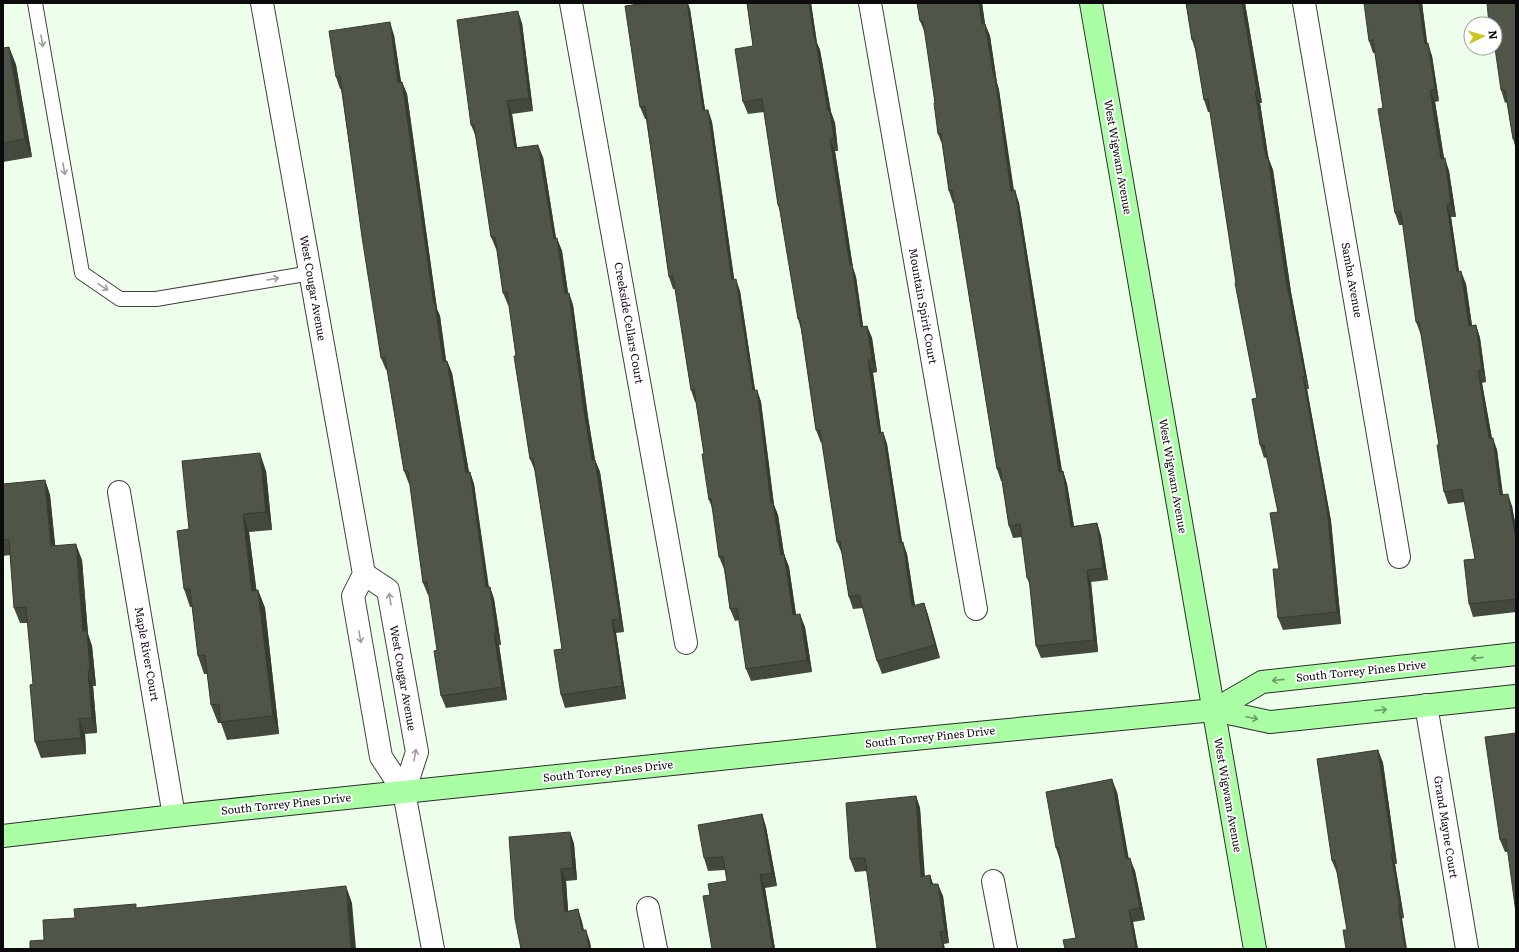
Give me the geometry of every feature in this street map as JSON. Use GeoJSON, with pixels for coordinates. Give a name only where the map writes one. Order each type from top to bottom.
{"type":"FeatureCollection","features":[{"type":"Feature","properties":{"kind":"street","name":"West Cougar Avenue"},"geometry":{"type":"LineString","coordinates":[[262,3],[364,574],[353,596],[381,757],[404,792],[433,949]]}},
{"type":"Feature","properties":{"kind":"street","name":"Creekside Cellars Court"},"geometry":{"type":"LineString","coordinates":[[571,3],[686,643]]}},
{"type":"Feature","properties":{"kind":"street","name":"Mountain Spirit Court"},"geometry":{"type":"LineString","coordinates":[[870,3],[976,609]]}},
{"type":"Feature","properties":{"kind":"street","name":"West Wigwam Avenue"},"geometry":{"type":"LineString","coordinates":[[1091,3],[1255,949]]}},
{"type":"Feature","properties":{"kind":"street","name":"Samba Avenue"},"geometry":{"type":"LineString","coordinates":[[1304,3],[1399,557]]}},
{"type":"Feature","properties":{"kind":"street","name":"Maple River Court"},"geometry":{"type":"LineString","coordinates":[[119,492],[174,816]]}},
{"type":"Feature","properties":{"kind":"street","name":"West Cougar Avenue"},"geometry":{"type":"LineString","coordinates":[[364,574],[388,590],[417,752],[404,792]]}},
{"type":"Feature","properties":{"kind":"street","name":"South Torrey Pines Drive"},"geometry":{"type":"LineString","coordinates":[[1214,710],[1262,682],[1516,654]]}},
{"type":"Feature","properties":{"kind":"street","name":"South Torrey Pines Drive"},"geometry":{"type":"LineString","coordinates":[[3,836],[174,816],[873,743],[1214,710],[1270,722],[1516,696]]}},
{"type":"Feature","properties":{"kind":"street","name":"Grand Mayne Court"},"geometry":{"type":"LineString","coordinates":[[1426,705],[1467,949]]}},
{"type":"Feature","properties":{"kind":"street"},"geometry":{"type":"LineString","coordinates":[[993,881],[1006,949]]}},
{"type":"Feature","properties":{"kind":"street"},"geometry":{"type":"LineString","coordinates":[[648,908],[656,949]]}},
{"type":"Feature","properties":{"kind":"lane"},"geometry":{"type":"LineString","coordinates":[[35,3],[82,273],[120,298],[156,299],[310,273]]}},
{"type":"Feature","properties":{"kind":"building"},"geometry":{"type":"Polygon","coordinates":[[[646,3],[687,3],[703,110],[708,110],[732,280],[736,279],[753,390],[757,390],[771,503],[773,502],[781,555],[784,554],[793,615],[800,614],[807,660],[746,669],[737,608],[730,609],[723,556],[719,557],[711,499],[709,500],[702,454],[704,454],[694,389],[691,390],[673,276],[669,277],[645,106],[640,107],[625,6],[646,3]]]}},
{"type":"Feature","properties":{"kind":"building"},"geometry":{"type":"Polygon","coordinates":[[[747,3],[809,3],[828,111],[830,111],[834,138],[830,139],[850,265],[852,264],[861,327],[867,326],[872,360],[868,360],[879,433],[883,432],[900,543],[903,542],[912,606],[924,603],[935,645],[877,661],[859,595],[849,597],[840,541],[837,542],[820,430],[816,430],[800,319],[798,319],[778,205],[762,99],[743,102],[735,49],[753,46],[747,3]]]}},
{"type":"Feature","properties":{"kind":"building"},"geometry":{"type":"Polygon","coordinates":[[[917,3],[979,3],[982,24],[985,24],[995,77],[1011,191],[1015,190],[1059,472],[1063,471],[1071,527],[1097,523],[1103,568],[1087,570],[1094,640],[1036,646],[1029,578],[1027,578],[1020,524],[1009,526],[1000,468],[997,469],[952,190],[949,191],[941,134],[938,134],[923,21],[920,21],[917,3]]]}},
{"type":"Feature","properties":{"kind":"building"},"geometry":{"type":"Polygon","coordinates":[[[1186,3],[1242,3],[1257,91],[1255,91],[1266,158],[1268,157],[1286,280],[1305,376],[1303,377],[1327,508],[1337,612],[1278,618],[1273,569],[1279,569],[1270,513],[1278,512],[1264,445],[1260,445],[1252,399],[1257,398],[1235,283],[1208,99],[1204,100],[1186,3]]]}},
{"type":"Feature","properties":{"kind":"building"},"geometry":{"type":"Polygon","coordinates":[[[1364,3],[1419,3],[1425,44],[1428,43],[1435,89],[1430,90],[1441,159],[1445,158],[1451,204],[1447,205],[1457,272],[1461,271],[1469,326],[1476,325],[1482,370],[1478,370],[1489,438],[1493,438],[1500,495],[1508,494],[1516,539],[1516,599],[1469,604],[1464,560],[1475,559],[1462,489],[1444,492],[1437,445],[1439,445],[1419,322],[1416,322],[1401,212],[1395,213],[1378,109],[1383,108],[1373,40],[1369,41],[1364,3]]]}},
{"type":"Feature","properties":{"kind":"building"},"geometry":{"type":"Polygon","coordinates":[[[1487,3],[1516,3],[1516,139],[1513,139],[1505,90],[1501,90],[1496,56],[1503,56],[1503,16],[1488,16],[1487,3]]]}},
{"type":"Feature","properties":{"kind":"building"},"geometry":{"type":"Polygon","coordinates":[[[518,11],[529,98],[507,101],[515,148],[538,145],[554,239],[557,238],[565,294],[569,293],[583,404],[592,460],[595,460],[620,619],[612,620],[622,686],[561,695],[554,650],[562,649],[552,581],[533,458],[530,459],[514,356],[516,356],[507,292],[503,293],[495,237],[491,237],[474,125],[471,125],[457,20],[518,11]]]}},
{"type":"Feature","properties":{"kind":"building"},"geometry":{"type":"Polygon","coordinates":[[[390,22],[398,83],[402,82],[443,361],[447,361],[466,473],[470,472],[486,587],[490,587],[496,632],[494,633],[502,687],[441,696],[434,651],[437,650],[427,582],[423,583],[408,471],[404,471],[385,357],[381,358],[362,237],[340,76],[336,77],[329,31],[390,22]]]}},
{"type":"Feature","properties":{"kind":"building"},"geometry":{"type":"Polygon","coordinates":[[[9,47],[25,139],[3,143],[3,48],[9,47]]]}},
{"type":"Feature","properties":{"kind":"building"},"geometry":{"type":"Polygon","coordinates":[[[260,453],[266,512],[243,514],[252,591],[258,590],[273,716],[220,722],[219,704],[211,705],[205,655],[198,656],[190,589],[184,589],[177,531],[189,529],[182,461],[260,453]]]}},
{"type":"Feature","properties":{"kind":"building"},"geometry":{"type":"Polygon","coordinates":[[[45,480],[51,546],[76,544],[83,631],[87,631],[90,670],[88,670],[92,718],[79,719],[81,738],[35,742],[30,685],[33,684],[26,607],[14,608],[9,540],[3,540],[3,484],[45,480]]]}},
{"type":"Feature","properties":{"kind":"building"},"geometry":{"type":"Polygon","coordinates":[[[1516,733],[1516,913],[1506,839],[1500,840],[1485,737],[1516,733]]]}},
{"type":"Feature","properties":{"kind":"building"},"geometry":{"type":"Polygon","coordinates":[[[1378,750],[1405,949],[1346,949],[1343,930],[1347,930],[1335,860],[1332,861],[1317,759],[1378,750]]]}},
{"type":"Feature","properties":{"kind":"building"},"geometry":{"type":"Polygon","coordinates":[[[1112,779],[1126,859],[1130,858],[1140,908],[1129,910],[1136,949],[1065,949],[1063,940],[1076,938],[1058,847],[1056,848],[1046,792],[1112,779]]]}},
{"type":"Feature","properties":{"kind":"building"},"geometry":{"type":"Polygon","coordinates":[[[916,796],[921,877],[930,875],[931,884],[938,884],[945,931],[940,932],[943,949],[877,949],[865,858],[850,859],[846,803],[916,796]]]}},
{"type":"Feature","properties":{"kind":"building"},"geometry":{"type":"Polygon","coordinates":[[[762,814],[772,873],[760,875],[773,949],[712,949],[703,896],[710,895],[708,884],[727,881],[723,857],[704,858],[698,825],[762,814]]]}},
{"type":"Feature","properties":{"kind":"building"},"geometry":{"type":"Polygon","coordinates":[[[570,832],[573,868],[561,869],[565,912],[578,909],[582,930],[586,930],[589,949],[521,949],[515,919],[509,837],[570,832]]]}},
{"type":"Feature","properties":{"kind":"building"},"geometry":{"type":"Polygon","coordinates":[[[346,886],[351,949],[30,949],[30,941],[44,940],[43,920],[75,918],[74,909],[136,904],[136,908],[346,886]]]}}]}
